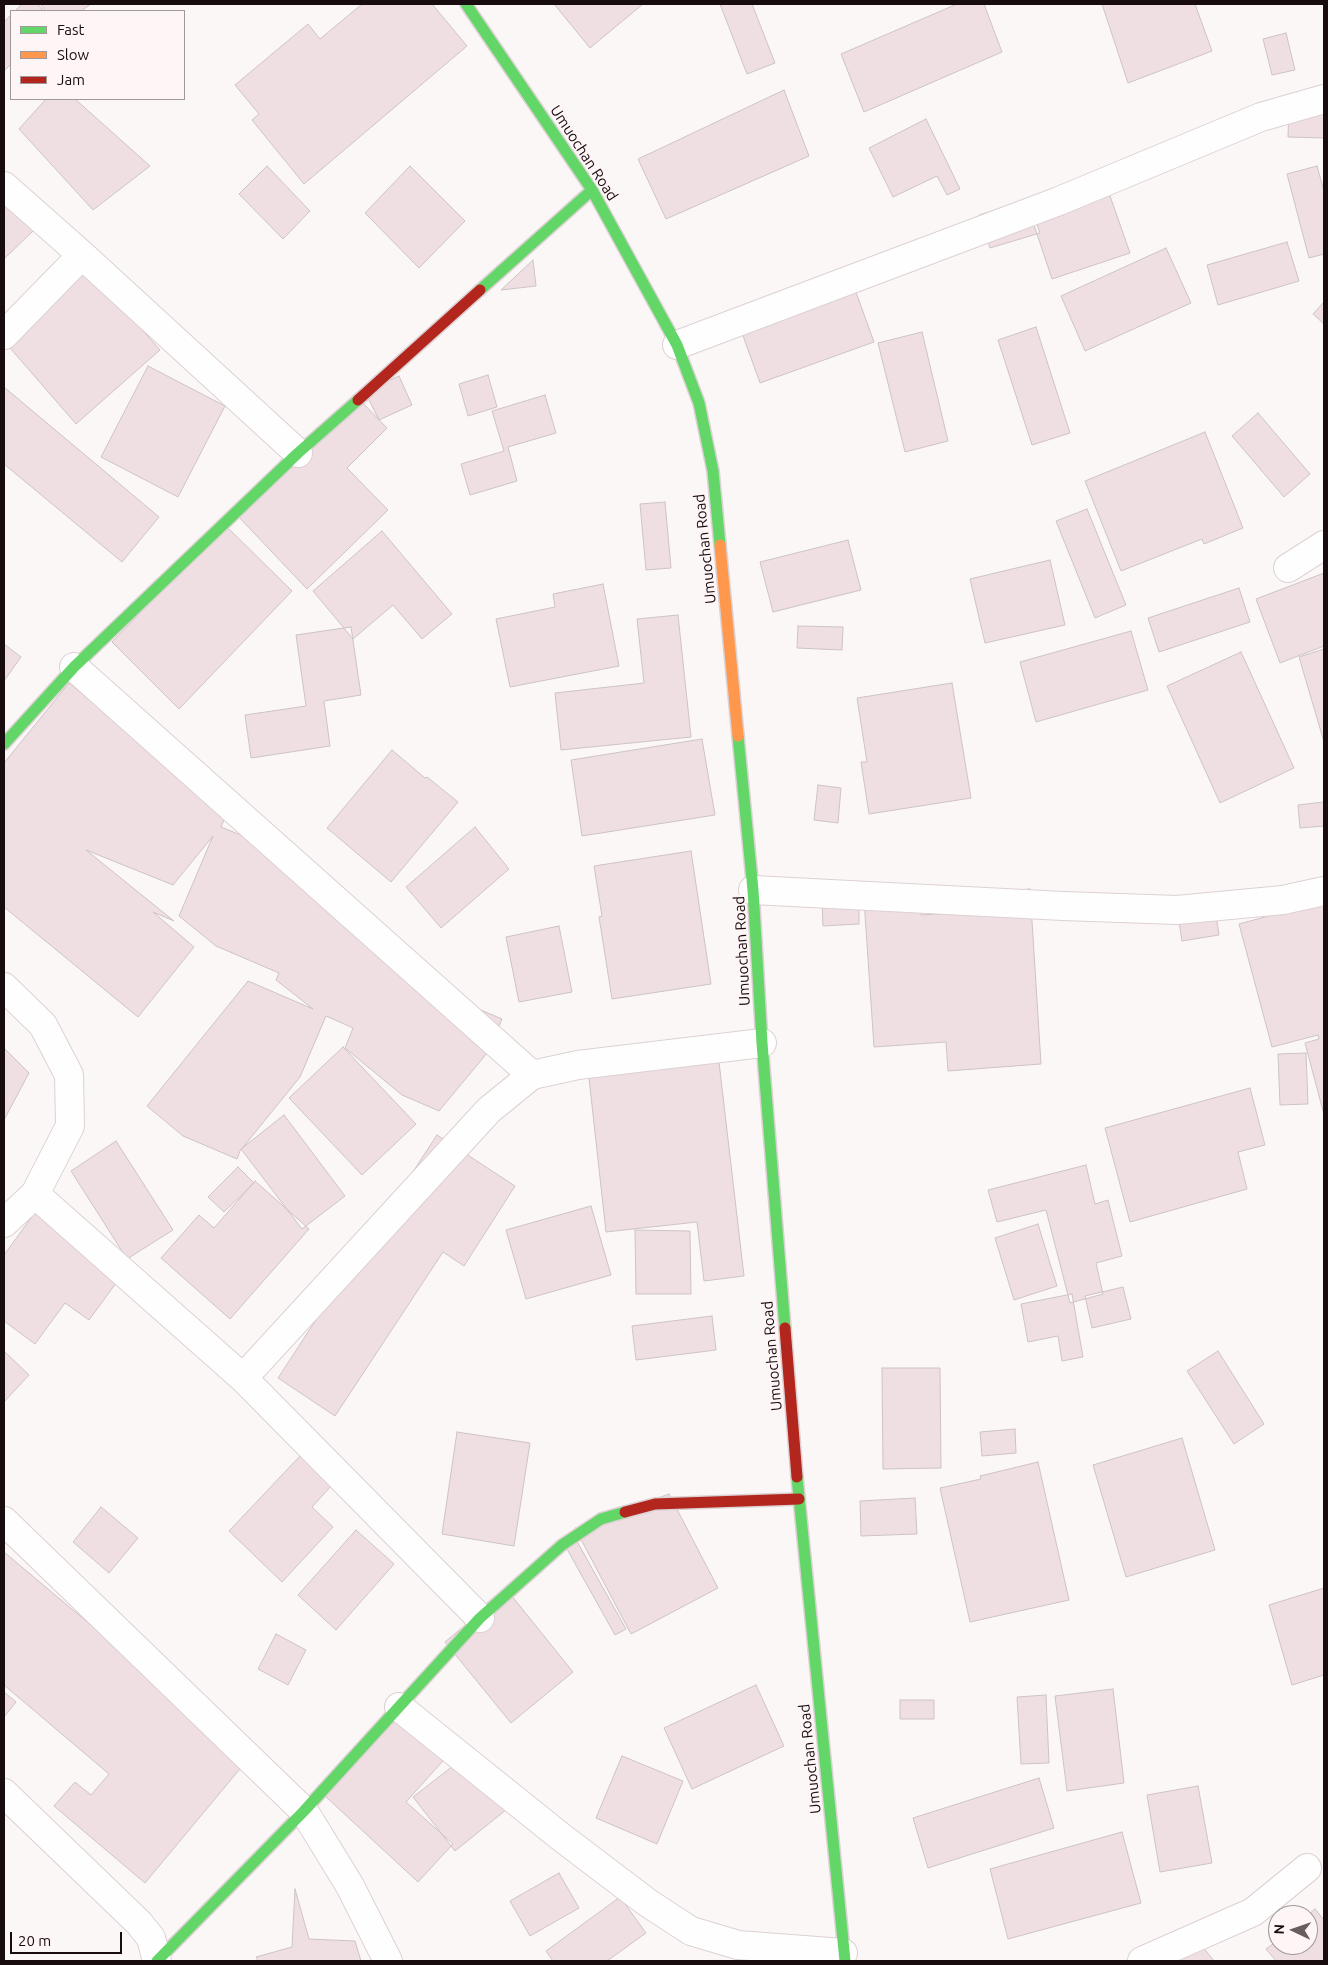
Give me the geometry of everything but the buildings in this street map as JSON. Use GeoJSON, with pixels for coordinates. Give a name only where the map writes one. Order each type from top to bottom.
{"type":"FeatureCollection","features":[{"type":"Feature","properties":{"kind":"street","name":"Umuochan Road"},"geometry":{"type":"LineString","coordinates":[[466,4],[592,190],[677,345],[699,403],[713,471],[753,890],[762,1043],[799,1499],[844,1957]]}},
{"type":"Feature","properties":{"kind":"street"},"geometry":{"type":"LineString","coordinates":[[677,345],[1060,201],[1261,117],[1324,99]]}},
{"type":"Feature","properties":{"kind":"street"},"geometry":{"type":"LineString","coordinates":[[4,186],[298,453]]}},
{"type":"Feature","properties":{"kind":"street"},"geometry":{"type":"LineString","coordinates":[[4,744],[74,667],[298,453],[592,190]]}},
{"type":"Feature","properties":{"kind":"street"},"geometry":{"type":"LineString","coordinates":[[4,335],[82,255]]}},
{"type":"Feature","properties":{"kind":"street"},"geometry":{"type":"LineString","coordinates":[[1288,568],[1324,545]]}},
{"type":"Feature","properties":{"kind":"street"},"geometry":{"type":"LineString","coordinates":[[74,667],[532,1074]]}},
{"type":"Feature","properties":{"kind":"street"},"geometry":{"type":"LineString","coordinates":[[753,890],[1177,910],[1283,900],[1324,890]]}},
{"type":"Feature","properties":{"kind":"street"},"geometry":{"type":"LineString","coordinates":[[4,987],[43,1025],[69,1075],[70,1126],[35,1194],[4,1223]]}},
{"type":"Feature","properties":{"kind":"street"},"geometry":{"type":"LineString","coordinates":[[243,1378],[489,1110],[532,1074],[578,1065],[762,1043]]}},
{"type":"Feature","properties":{"kind":"street"},"geometry":{"type":"LineString","coordinates":[[35,1194],[243,1378],[480,1618]]}},
{"type":"Feature","properties":{"kind":"street"},"geometry":{"type":"LineString","coordinates":[[4,1793],[140,1923],[150,1938],[157,1961],[304,1811],[480,1618],[562,1545],[601,1519],[655,1504],[799,1499]]}},
{"type":"Feature","properties":{"kind":"street"},"geometry":{"type":"LineString","coordinates":[[4,1521],[304,1811],[350,1886],[388,1961]]}},
{"type":"Feature","properties":{"kind":"street"},"geometry":{"type":"LineString","coordinates":[[399,1707],[648,1903],[691,1930],[738,1946],[844,1957]]}},
{"type":"Feature","properties":{"kind":"street"},"geometry":{"type":"LineString","coordinates":[[1142,1961],[1253,1912],[1307,1868]]}},
{"type":"Feature","properties":{"kind":"traffic: fast"},"geometry":{"type":"LineString","coordinates":[[466,4],[592,190],[677,345],[699,403],[713,471],[720,545]]}},
{"type":"Feature","properties":{"kind":"traffic: fast"},"geometry":{"type":"LineString","coordinates":[[480,290],[592,190]]}},
{"type":"Feature","properties":{"kind":"traffic: fast"},"geometry":{"type":"LineString","coordinates":[[4,744],[74,667],[298,453],[358,400]]}},
{"type":"Feature","properties":{"kind":"traffic: fast"},"geometry":{"type":"LineString","coordinates":[[738,736],[753,890],[762,1043],[785,1328]]}},
{"type":"Feature","properties":{"kind":"traffic: fast"},"geometry":{"type":"LineString","coordinates":[[797,1477],[845,1961]]}},
{"type":"Feature","properties":{"kind":"traffic: fast"},"geometry":{"type":"LineString","coordinates":[[157,1961],[304,1811],[480,1618],[562,1545],[601,1519],[625,1512]]}},
{"type":"Feature","properties":{"kind":"traffic: slow"},"geometry":{"type":"LineString","coordinates":[[720,545],[738,736]]}},
{"type":"Feature","properties":{"kind":"traffic: jam"},"geometry":{"type":"LineString","coordinates":[[358,400],[480,290]]}},
{"type":"Feature","properties":{"kind":"traffic: jam"},"geometry":{"type":"LineString","coordinates":[[785,1328],[797,1477]]}},
{"type":"Feature","properties":{"kind":"traffic: jam"},"geometry":{"type":"LineString","coordinates":[[625,1512],[655,1504],[799,1499]]}}]}
